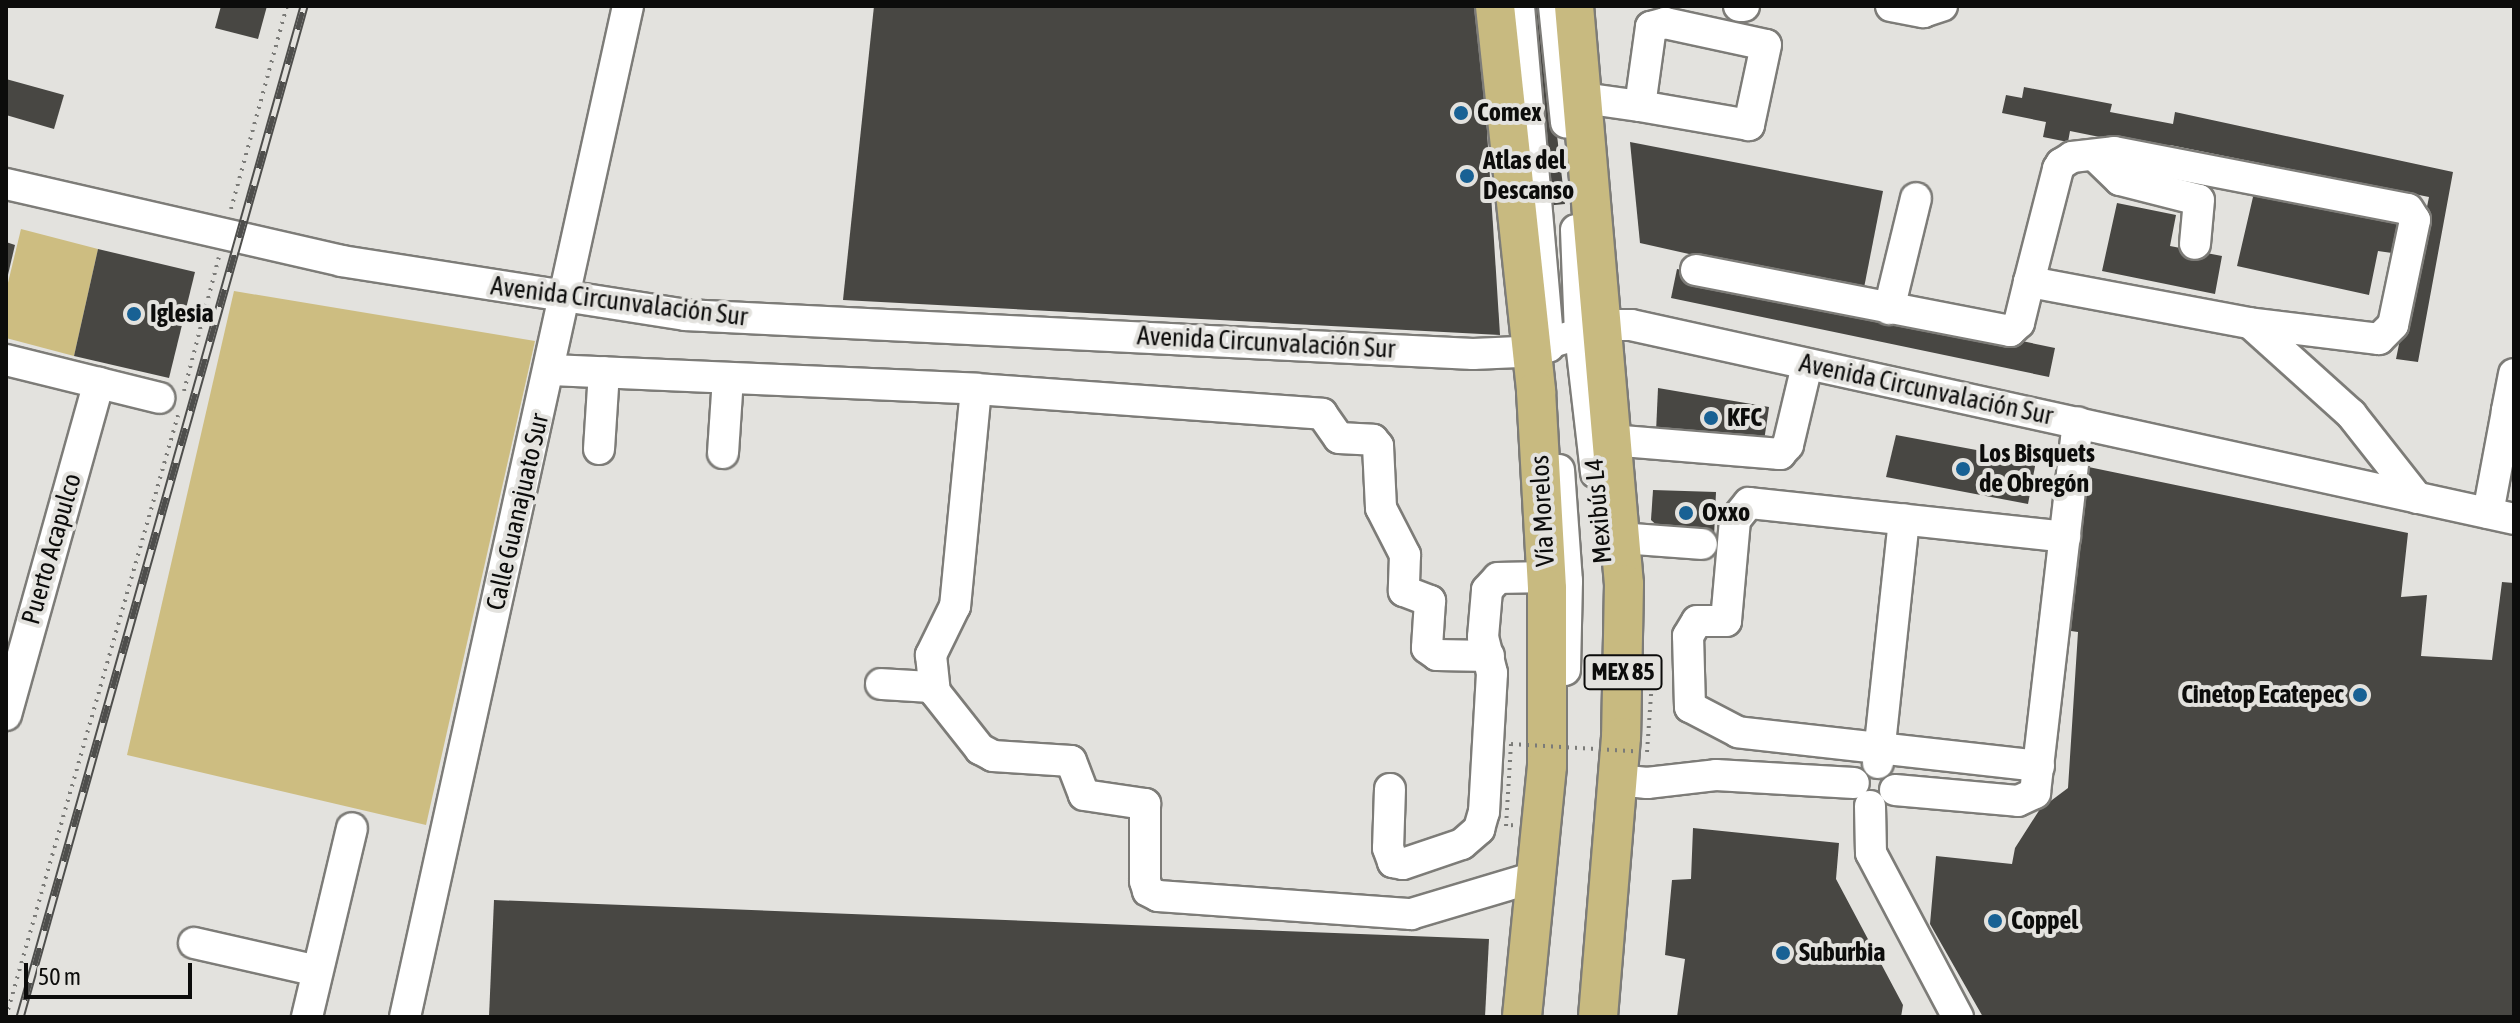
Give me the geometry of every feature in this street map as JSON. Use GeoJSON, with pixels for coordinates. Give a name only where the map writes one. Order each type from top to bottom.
{"type":"FeatureCollection","features":[{"type":"Feature","properties":{"kind":"main road","name":"Vía Morelos"},"geometry":{"type":"LineString","coordinates":[[1495,6],[1540,347],[1547,577],[1547,766],[1522,1017]]}},
{"type":"Feature","properties":{"kind":"main road","name":"MEX 85"},"geometry":{"type":"LineString","coordinates":[[1574,6],[1583,98],[1589,331],[1610,440],[1620,538],[1624,640],[1618,780],[1598,1017]]}},
{"type":"Feature","properties":{"kind":"street","name":"Calle Guanajuato Sur"},"geometry":{"type":"LineString","coordinates":[[405,1017],[566,300],[628,6]]}},
{"type":"Feature","properties":{"kind":"street","name":"Mexibús L4"},"geometry":{"type":"LineString","coordinates":[[1519,6],[1540,347],[1567,590],[1562,778],[1541,1017]]}},
{"type":"Feature","properties":{"kind":"street","name":"Mexibús L4"},"geometry":{"type":"LineString","coordinates":[[1554,6],[1589,331],[1608,669],[1603,794],[1579,1017]]}},
{"type":"Feature","properties":{"kind":"street"},"geometry":{"type":"LineString","coordinates":[[1891,6],[1923,12],[1942,6]]}},
{"type":"Feature","properties":{"kind":"street"},"geometry":{"type":"LineString","coordinates":[[1583,98],[1640,106],[1739,128],[1749,125],[1766,45],[1713,31],[1654,24],[1640,106]]}},
{"type":"Feature","properties":{"kind":"street"},"geometry":{"type":"LineString","coordinates":[[1696,270],[2010,331],[2019,323],[2029,282],[2058,169],[2072,157],[2094,155],[2138,153],[2412,213],[2415,224],[2393,325],[2384,337],[2249,323],[2029,282]]}},
{"type":"Feature","properties":{"kind":"street"},"geometry":{"type":"LineString","coordinates":[[2094,155],[2120,180],[2199,200],[2195,244]]}},
{"type":"Feature","properties":{"kind":"street","name":"Avenida Circunvalación Sur"},"geometry":{"type":"LineString","coordinates":[[6,184],[224,237],[566,300],[716,316],[1457,353],[1540,347],[1589,331],[1631,325],[2501,516]]}},
{"type":"Feature","properties":{"kind":"street"},"geometry":{"type":"LineString","coordinates":[[1889,309],[1916,198]]}},
{"type":"Feature","properties":{"kind":"street"},"geometry":{"type":"LineString","coordinates":[[2249,323],[2351,414],[2417,498]]}},
{"type":"Feature","properties":{"kind":"street"},"geometry":{"type":"LineString","coordinates":[[6,360],[159,398]]}},
{"type":"Feature","properties":{"kind":"street"},"geometry":{"type":"LineString","coordinates":[[1610,440],[1776,456],[1788,445],[1807,365]]}},
{"type":"Feature","properties":{"kind":"street"},"geometry":{"type":"LineString","coordinates":[[549,370],[976,389],[1322,414],[1339,438],[1373,440],[1379,450],[1382,515],[1405,555],[1405,593],[1430,601],[1427,648],[1437,655],[1489,656]]}},
{"type":"Feature","properties":{"kind":"street"},"geometry":{"type":"LineString","coordinates":[[599,449],[604,372]]}},
{"type":"Feature","properties":{"kind":"street"},"geometry":{"type":"LineString","coordinates":[[2501,516],[2514,374]]}},
{"type":"Feature","properties":{"kind":"street"},"geometry":{"type":"LineString","coordinates":[[723,453],[728,378]]}},
{"type":"Feature","properties":{"kind":"street","name":"Puerto Acapulco"},"geometry":{"type":"LineString","coordinates":[[6,715],[99,383]]}},
{"type":"Feature","properties":{"kind":"street"},"geometry":{"type":"LineString","coordinates":[[976,389],[955,610],[932,652],[932,687],[986,753],[1071,761],[1084,795],[1145,804],[1145,881],[1153,894],[1411,914],[1535,877]]}},
{"type":"Feature","properties":{"kind":"street"},"geometry":{"type":"LineString","coordinates":[[1618,780],[1647,783],[1694,777],[1801,779],[1873,793],[2018,801],[2035,793],[2065,537],[2065,495],[2078,422]]}},
{"type":"Feature","properties":{"kind":"street"},"geometry":{"type":"LineString","coordinates":[[2039,766],[1878,756],[1744,735],[1694,711],[1685,696],[1688,636],[1697,621],[1726,621],[1735,520],[1742,506],[1760,502],[2065,537]]}},
{"type":"Feature","properties":{"kind":"street"},"geometry":{"type":"LineString","coordinates":[[1904,519],[1878,756],[1859,769],[1873,793],[1871,853],[1958,1017]]}},
{"type":"Feature","properties":{"kind":"street"},"geometry":{"type":"LineString","coordinates":[[1620,538],[1702,544]]}},
{"type":"Feature","properties":{"kind":"street"},"geometry":{"type":"LineString","coordinates":[[1390,789],[1388,848],[1393,862],[1403,864],[1462,844],[1479,829],[1484,812],[1489,656],[1483,626],[1490,583],[1513,576],[1547,577]]}},
{"type":"Feature","properties":{"kind":"street"},"geometry":{"type":"LineString","coordinates":[[881,684],[932,687]]}},
{"type":"Feature","properties":{"kind":"street"},"geometry":{"type":"LineString","coordinates":[[307,1017],[352,828]]}},
{"type":"Feature","properties":{"kind":"street"},"geometry":{"type":"LineString","coordinates":[[194,943],[317,971]]}},
{"type":"Feature","properties":{"kind":"path"},"geometry":{"type":"LineString","coordinates":[[6,1017],[287,6]]}},
{"type":"Feature","properties":{"kind":"path"},"geometry":{"type":"LineString","coordinates":[[1513,825],[1506,826],[1511,744],[1647,752],[1653,667],[1645,667]]}},
{"type":"Feature","properties":{"kind":"shaded area"},"geometry":{"type":"Polygon","coordinates":[[[21,229],[98,249],[74,356],[6,338],[6,291],[21,229]]]}},
{"type":"Feature","properties":{"kind":"shaded area"},"geometry":{"type":"Polygon","coordinates":[[[234,291],[535,341],[426,825],[127,755],[234,291]]]}},
{"type":"Feature","properties":{"kind":"building"},"geometry":{"type":"Polygon","coordinates":[[[221,6],[267,6],[258,39],[215,28],[221,6]]]}},
{"type":"Feature","properties":{"kind":"building"},"geometry":{"type":"Polygon","coordinates":[[[874,6],[1479,6],[1500,335],[843,300],[874,6]]]}},
{"type":"Feature","properties":{"kind":"building"},"geometry":{"type":"Polygon","coordinates":[[[1522,6],[1542,6],[1565,204],[1544,206],[1522,6]]]}},
{"type":"Feature","properties":{"kind":"building"},"geometry":{"type":"Polygon","coordinates":[[[6,79],[64,95],[54,129],[6,115],[6,79]]]}},
{"type":"Feature","properties":{"kind":"building"},"geometry":{"type":"Polygon","coordinates":[[[2024,87],[2112,104],[2110,112],[2173,124],[2175,112],[2453,172],[2418,362],[2396,359],[2429,197],[2170,145],[2169,151],[2070,131],[2068,142],[2043,137],[2046,122],[2002,113],[2006,95],[2022,98],[2024,87]]]}},
{"type":"Feature","properties":{"kind":"building"},"geometry":{"type":"Polygon","coordinates":[[[1630,142],[1883,191],[1863,293],[1640,243],[1630,142]]]}},
{"type":"Feature","properties":{"kind":"building"},"geometry":{"type":"Polygon","coordinates":[[[2256,184],[2400,215],[2392,253],[2378,251],[2369,295],[2237,266],[2256,184]]]}},
{"type":"Feature","properties":{"kind":"building"},"geometry":{"type":"Polygon","coordinates":[[[2117,203],[2176,215],[2170,246],[2222,256],[2215,294],[2102,271],[2117,203]]]}},
{"type":"Feature","properties":{"kind":"building"},"geometry":{"type":"Polygon","coordinates":[[[6,242],[15,245],[7,279],[6,278],[6,242]]]}},
{"type":"Feature","properties":{"kind":"building","name":"Iglesia"},"geometry":{"type":"Polygon","coordinates":[[[98,249],[195,272],[169,378],[74,356],[98,249]]]}},
{"type":"Feature","properties":{"kind":"building"},"geometry":{"type":"Polygon","coordinates":[[[1677,269],[2055,348],[2049,377],[1671,298],[1677,269]]]}},
{"type":"Feature","properties":{"kind":"building"},"geometry":{"type":"Polygon","coordinates":[[[1658,388],[1769,407],[1763,448],[1656,432],[1658,388]]]}},
{"type":"Feature","properties":{"kind":"building"},"geometry":{"type":"Polygon","coordinates":[[[1896,435],[2036,461],[2028,504],[1886,477],[1896,435]]]}},
{"type":"Feature","properties":{"kind":"building"},"geometry":{"type":"Polygon","coordinates":[[[2074,464],[2408,533],[2401,597],[2427,595],[2421,656],[2492,660],[2502,582],[2514,583],[2514,1017],[1983,1017],[1930,924],[1936,856],[2012,864],[2015,848],[2040,809],[2068,788],[2078,632],[2064,630],[2074,464]]]}},
{"type":"Feature","properties":{"kind":"building"},"geometry":{"type":"Polygon","coordinates":[[[1653,490],[1716,492],[1714,537],[1664,532],[1651,520],[1653,490]]]}},
{"type":"Feature","properties":{"kind":"building"},"geometry":{"type":"Polygon","coordinates":[[[1693,828],[1839,843],[1836,879],[1903,1005],[1901,1017],[1677,1017],[1685,959],[1665,955],[1672,880],[1691,879],[1693,828]]]}},
{"type":"Feature","properties":{"kind":"building"},"geometry":{"type":"Polygon","coordinates":[[[494,900],[1489,939],[1485,1017],[489,1017],[494,900]]]}},
{"type":"Feature","properties":{"kind":"railway"},"geometry":{"type":"LineString","coordinates":[[20,1017],[304,6]]}},
{"type":"Feature","properties":{"kind":"place","name":"Comex"},"geometry":{"type":"Point","coordinates":[1461,113]}},
{"type":"Feature","properties":{"kind":"place","name":"Atlas del Descanso"},"geometry":{"type":"Point","coordinates":[1467,176]}},
{"type":"Feature","properties":{"kind":"place","name":"Iglesia"},"geometry":{"type":"Point","coordinates":[134,314]}},
{"type":"Feature","properties":{"kind":"place","name":"KFC"},"geometry":{"type":"Point","coordinates":[1711,418]}},
{"type":"Feature","properties":{"kind":"place","name":"Los Bisquets de Obregón"},"geometry":{"type":"Point","coordinates":[1963,469]}},
{"type":"Feature","properties":{"kind":"place","name":"Oxxo"},"geometry":{"type":"Point","coordinates":[1686,513]}},
{"type":"Feature","properties":{"kind":"place","name":"Cinetop Ecatepec"},"geometry":{"type":"Point","coordinates":[2360,695]}},
{"type":"Feature","properties":{"kind":"place","name":"Coppel"},"geometry":{"type":"Point","coordinates":[1995,921]}},
{"type":"Feature","properties":{"kind":"place","name":"Suburbia"},"geometry":{"type":"Point","coordinates":[1783,953]}}]}
